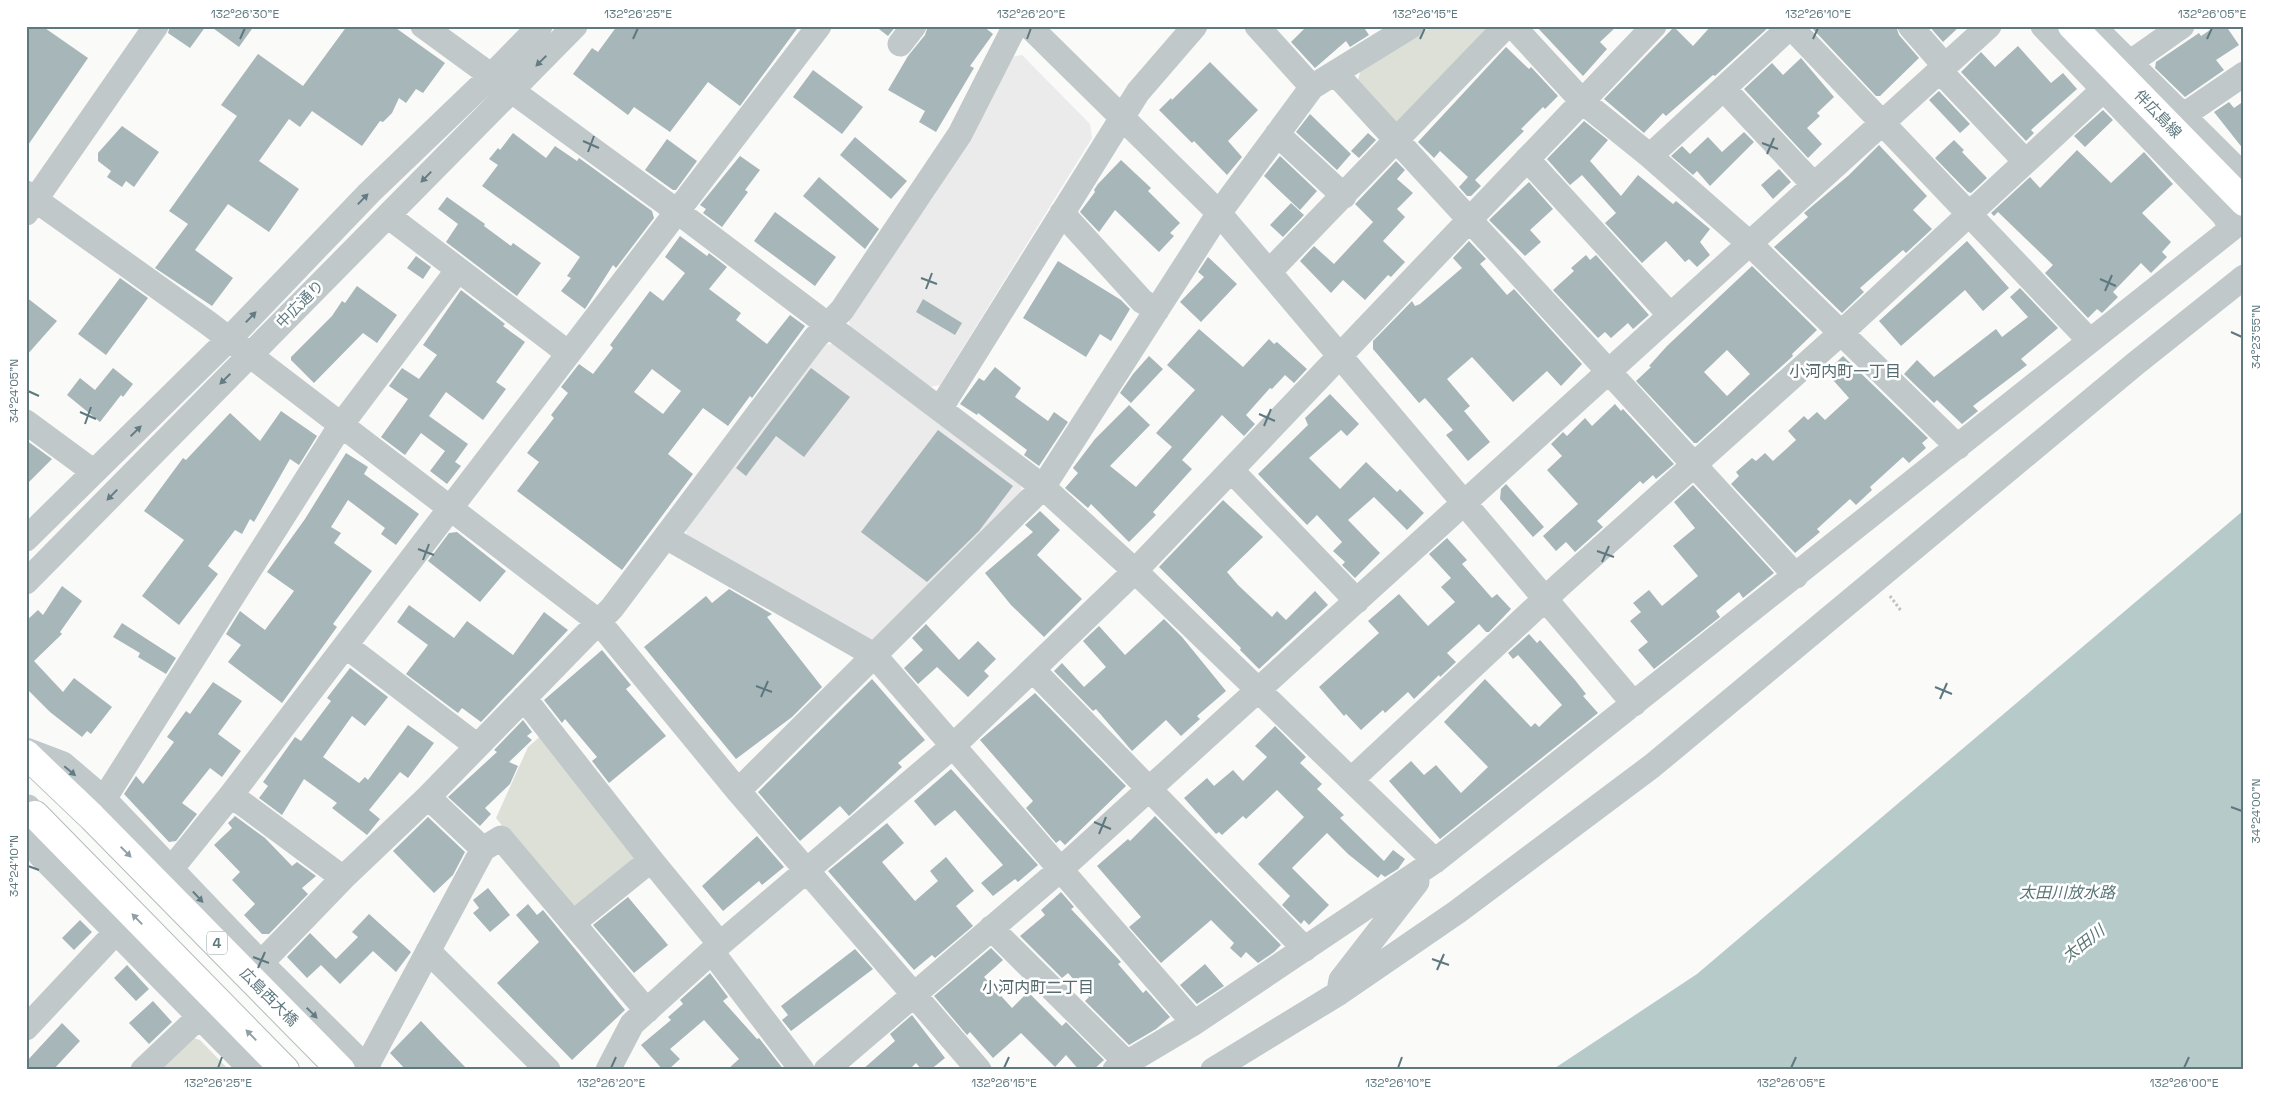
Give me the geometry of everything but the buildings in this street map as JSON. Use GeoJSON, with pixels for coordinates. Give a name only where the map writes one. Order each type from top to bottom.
{"type":"FeatureCollection","features":[{"type":"Feature","properties":{"kind":"main road","name":"伴広島線"},"geometry":{"type":"LineString","coordinates":[[2072,26],[2238,217]]}},
{"type":"Feature","properties":{"kind":"main road","name":"4"},"geometry":{"type":"LineString","coordinates":[[26,754],[98,808]]}},
{"type":"Feature","properties":{"kind":"main road","name":"広島西大橋"},"geometry":{"type":"LineString","coordinates":[[98,808],[358,1069]]}},
{"type":"Feature","properties":{"kind":"main road"},"geometry":{"type":"LineString","coordinates":[[31,810],[43,856],[285,1070]]}},
{"type":"Feature","properties":{"kind":"street"},"geometry":{"type":"LineString","coordinates":[[156,26],[29,201],[230,339],[449,509],[599,622],[805,870],[980,1070]]}},
{"type":"Feature","properties":{"kind":"street"},"geometry":{"type":"LineString","coordinates":[[423,26],[678,212],[1043,487],[1135,571],[1258,691],[1352,779],[1428,865]]}},
{"type":"Feature","properties":{"kind":"street"},"geometry":{"type":"LineString","coordinates":[[26,539],[230,339],[369,193],[501,83],[540,26]]}},
{"type":"Feature","properties":{"kind":"street","name":"中広通り"},"geometry":{"type":"LineString","coordinates":[[26,582],[388,216],[501,83],[575,26]]}},
{"type":"Feature","properties":{"kind":"street"},"geometry":{"type":"LineString","coordinates":[[172,868],[346,646],[819,26]]}},
{"type":"Feature","properties":{"kind":"street"},"geometry":{"type":"LineString","coordinates":[[261,963],[343,878],[428,797],[599,622],[666,537],[815,338],[842,310],[960,134],[1016,26]]}},
{"type":"Feature","properties":{"kind":"street"},"geometry":{"type":"LineString","coordinates":[[1029,26],[1219,213],[1634,704]]}},
{"type":"Feature","properties":{"kind":"street"},"geometry":{"type":"LineString","coordinates":[[940,410],[1138,92],[1195,26]]}},
{"type":"Feature","properties":{"kind":"street"},"geometry":{"type":"LineString","coordinates":[[1257,26],[1312,87]]}},
{"type":"Feature","properties":{"kind":"street"},"geometry":{"type":"LineString","coordinates":[[1269,272],[1506,26]]}},
{"type":"Feature","properties":{"kind":"street"},"geometry":{"type":"LineString","coordinates":[[1513,26],[1583,102],[1650,156],[1749,243],[1958,447]]}},
{"type":"Feature","properties":{"kind":"street"},"geometry":{"type":"LineString","coordinates":[[608,1070],[632,1024],[805,870],[953,746],[1135,571],[1232,472],[1339,356],[1654,26]]}},
{"type":"Feature","properties":{"kind":"street"},"geometry":{"type":"LineString","coordinates":[[1650,156],[1791,26],[2090,340]]}},
{"type":"Feature","properties":{"kind":"street"},"geometry":{"type":"LineString","coordinates":[[1910,26],[1943,69],[2025,161]]}},
{"type":"Feature","properties":{"kind":"street"},"geometry":{"type":"LineString","coordinates":[[826,1070],[1061,869],[1148,791],[1463,502],[1943,69],[1988,26]]}},
{"type":"Feature","properties":{"kind":"street"},"geometry":{"type":"LineString","coordinates":[[2043,26],[2223,214],[2238,217]]}},
{"type":"Feature","properties":{"kind":"street"},"geometry":{"type":"LineString","coordinates":[[2093,26],[2244,176]]}},
{"type":"Feature","properties":{"kind":"street"},"geometry":{"type":"LineString","coordinates":[[2131,62],[2182,26]]}},
{"type":"Feature","properties":{"kind":"street"},"geometry":{"type":"LineString","coordinates":[[738,791],[1043,487],[1219,213],[1312,87],[1336,74],[1401,29]]}},
{"type":"Feature","properties":{"kind":"street"},"geometry":{"type":"LineString","coordinates":[[1336,74],[1796,576]]}},
{"type":"Feature","properties":{"kind":"street"},"geometry":{"type":"LineString","coordinates":[[2184,115],[2244,74]]}},
{"type":"Feature","properties":{"kind":"street"},"geometry":{"type":"LineString","coordinates":[[1724,89],[1814,185]]}},
{"type":"Feature","properties":{"kind":"street"},"geometry":{"type":"LineString","coordinates":[[1352,779],[1545,600],[1842,332],[2103,90]]}},
{"type":"Feature","properties":{"kind":"street"},"geometry":{"type":"LineString","coordinates":[[1277,134],[1344,196]]}},
{"type":"Feature","properties":{"kind":"street"},"geometry":{"type":"LineString","coordinates":[[1527,159],[1670,316]]}},
{"type":"Feature","properties":{"kind":"street"},"geometry":{"type":"LineString","coordinates":[[1062,214],[1142,301],[1157,310]]}},
{"type":"Feature","properties":{"kind":"street"},"geometry":{"type":"LineString","coordinates":[[388,216],[457,271],[568,353]]}},
{"type":"Feature","properties":{"kind":"street"},"geometry":{"type":"LineString","coordinates":[[991,928],[1121,1066],[1194,1023],[1428,865],[1958,447],[2238,217]]}},
{"type":"Feature","properties":{"kind":"street"},"geometry":{"type":"LineString","coordinates":[[98,808],[341,425],[457,271]]}},
{"type":"Feature","properties":{"kind":"street"},"geometry":{"type":"LineString","coordinates":[[1213,1070],[1339,993],[1457,912],[1652,766],[2135,364],[2244,277]]}},
{"type":"Feature","properties":{"kind":"street"},"geometry":{"type":"LineString","coordinates":[[26,422],[94,472]]}},
{"type":"Feature","properties":{"kind":"street"},"geometry":{"type":"LineString","coordinates":[[1232,472],[1357,601]]}},
{"type":"Feature","properties":{"kind":"street"},"geometry":{"type":"LineString","coordinates":[[666,537],[874,655],[1194,1023]]}},
{"type":"Feature","properties":{"kind":"street"},"geometry":{"type":"LineString","coordinates":[[346,646],[477,746]]}},
{"type":"Feature","properties":{"kind":"street"},"geometry":{"type":"LineString","coordinates":[[1033,670],[1148,791],[1305,949]]}},
{"type":"Feature","properties":{"kind":"street"},"geometry":{"type":"LineString","coordinates":[[524,698],[651,860],[802,1070]]}},
{"type":"Feature","properties":{"kind":"street"},"geometry":{"type":"LineString","coordinates":[[26,750],[62,764],[98,808],[172,868],[358,1069],[428,951],[483,849],[501,838],[647,1011]]}},
{"type":"Feature","properties":{"kind":"street"},"geometry":{"type":"LineString","coordinates":[[231,795],[343,878]]}},
{"type":"Feature","properties":{"kind":"street"},"geometry":{"type":"LineString","coordinates":[[428,797],[483,849]]}},
{"type":"Feature","properties":{"kind":"street"},"geometry":{"type":"LineString","coordinates":[[43,856],[252,1070]]}},
{"type":"Feature","properties":{"kind":"street"},"geometry":{"type":"LineString","coordinates":[[574,923],[651,860]]}},
{"type":"Feature","properties":{"kind":"street"},"geometry":{"type":"LineString","coordinates":[[1339,993],[1341,980],[1366,944],[1406,897],[1428,865]]}},
{"type":"Feature","properties":{"kind":"street"},"geometry":{"type":"LineString","coordinates":[[26,1028],[117,931]]}},
{"type":"Feature","properties":{"kind":"street"},"geometry":{"type":"LineString","coordinates":[[428,951],[548,1070]]}},
{"type":"Feature","properties":{"kind":"street"},"geometry":{"type":"LineString","coordinates":[[143,1070],[199,1016]]}},
{"type":"Feature","properties":{"kind":"path"},"geometry":{"type":"LineString","coordinates":[[1897,605],[1902,612]]}},
{"type":"Feature","properties":{"kind":"shaded area"},"geometry":{"type":"Polygon","coordinates":[[[1433,26],[1497,26],[1396,124],[1357,84],[1361,69],[1433,26]]]}},
{"type":"Feature","properties":{"kind":"shaded area"},"geometry":{"type":"Polygon","coordinates":[[[1022,55],[1090,124],[1092,138],[940,385],[928,387],[850,327],[848,316],[934,196],[973,133],[1011,57],[1022,55]]]}},
{"type":"Feature","properties":{"kind":"shaded area"},"geometry":{"type":"Polygon","coordinates":[[[833,344],[1021,486],[1022,497],[881,638],[870,639],[687,539],[686,528],[822,345],[833,344]]]}},
{"type":"Feature","properties":{"kind":"shaded area"},"geometry":{"type":"Polygon","coordinates":[[[543,734],[637,861],[576,908],[567,907],[496,818],[528,747],[543,734]]]}},
{"type":"Feature","properties":{"kind":"shaded area"},"geometry":{"type":"Polygon","coordinates":[[[190,1037],[200,1040],[229,1070],[155,1070],[190,1037]]]}},
{"type":"Feature","properties":{"kind":"water","name":"太田川放水路"},"geometry":{"type":"Polygon","coordinates":[[[2244,510],[2244,1070],[1552,1070],[1697,974],[2244,510]]]}},
{"type":"Feature","properties":{"kind":"district","name":"小河内町一丁目"},"geometry":{"type":"Point","coordinates":[1845,371]}},
{"type":"Feature","properties":{"kind":"district","name":"小河内町二丁目"},"geometry":{"type":"Point","coordinates":[1038,987]}},
{"type":"Feature","properties":{"kind":"water label","name":"太田川"},"geometry":{"type":"Point","coordinates":[2083,943]}}]}
